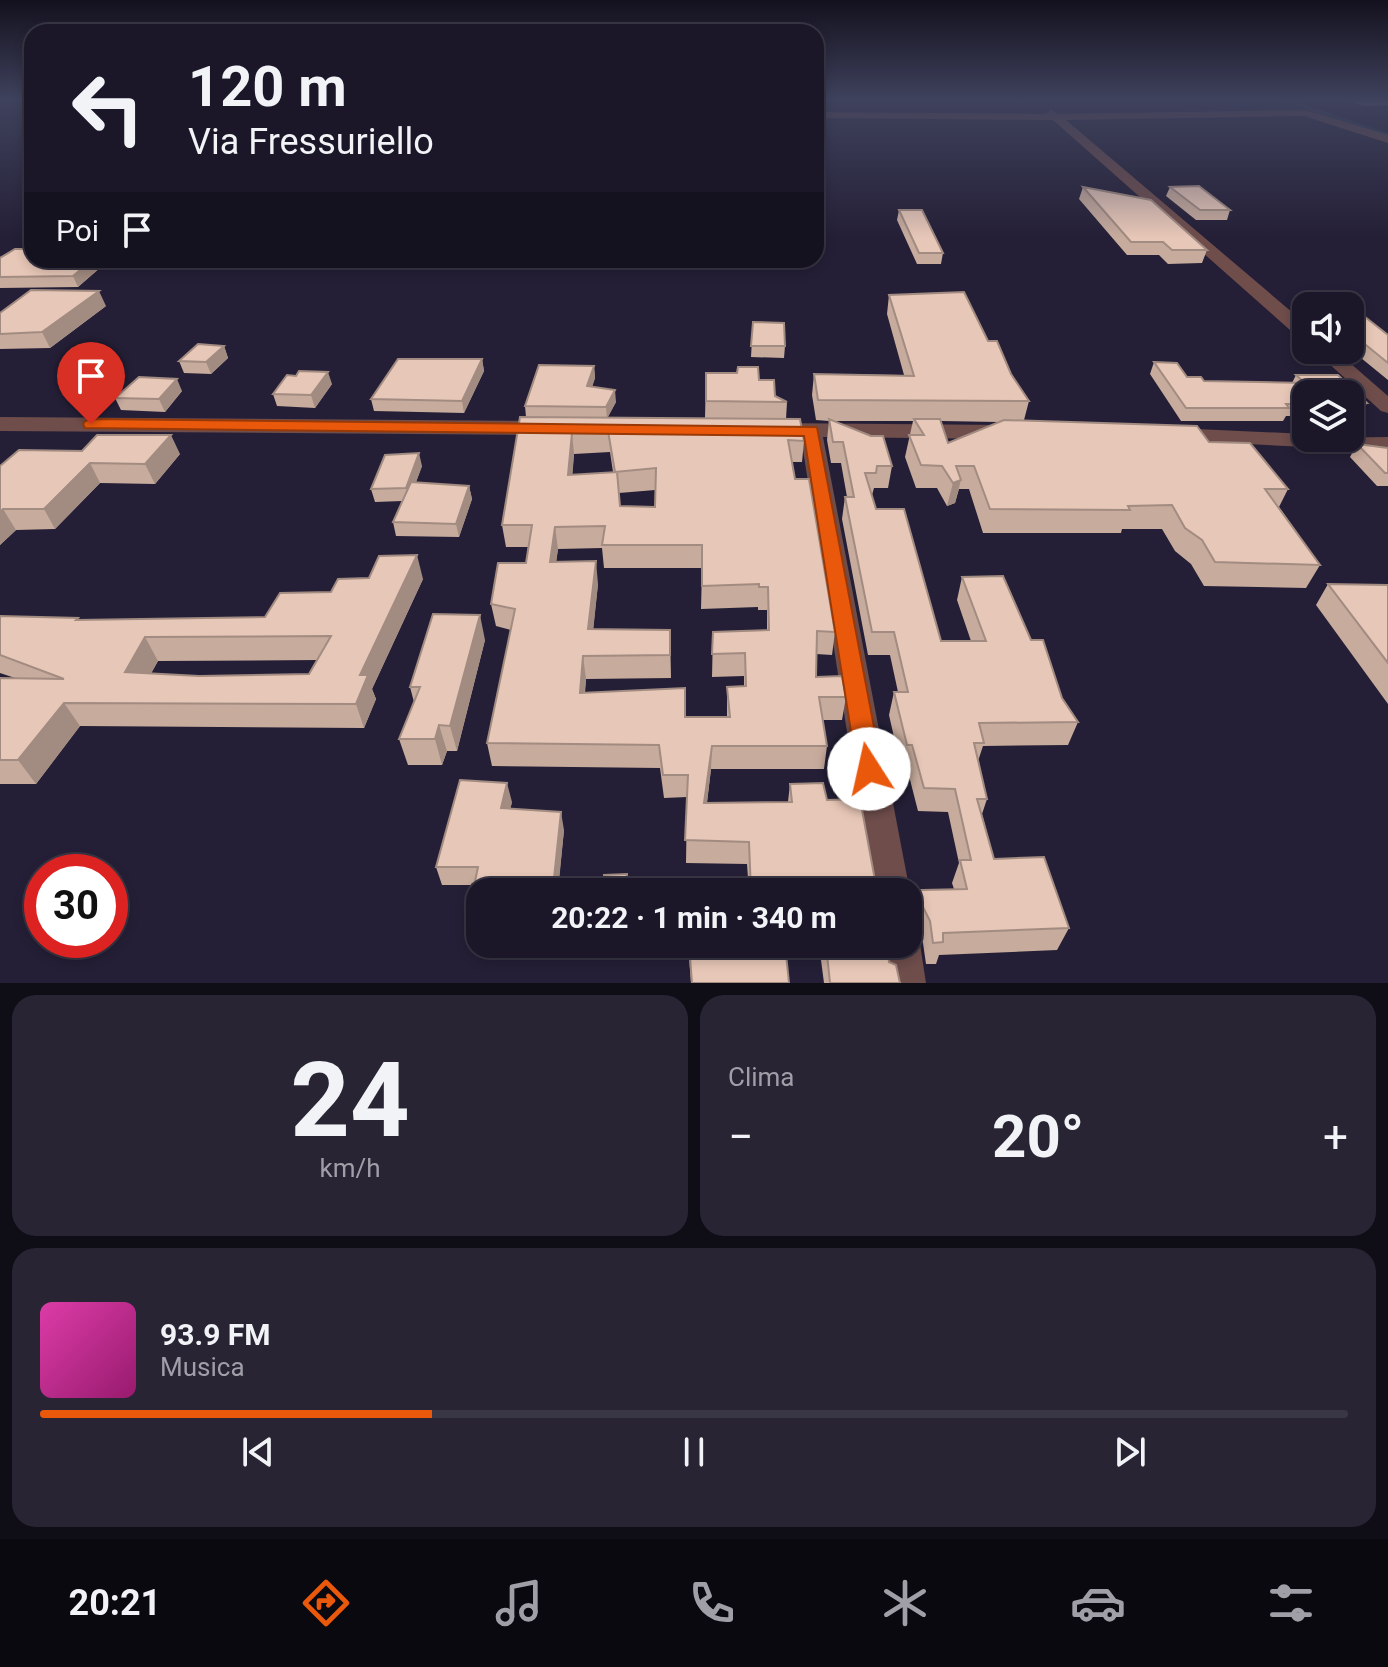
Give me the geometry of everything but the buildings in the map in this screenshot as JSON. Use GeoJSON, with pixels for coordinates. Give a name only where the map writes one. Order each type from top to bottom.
{"type":"FeatureCollection","features":[{"type":"Feature","properties":{"kind":"street"},"geometry":{"type":"LineString","coordinates":[[1088,146],[1292,322]]}},
{"type":"Feature","properties":{"kind":"street"},"geometry":{"type":"LineString","coordinates":[[1340,364],[1388,407]]}},
{"type":"Feature","properties":{"kind":"street"},"geometry":{"type":"LineString","coordinates":[[0,424],[572,428]]}},
{"type":"Feature","properties":{"kind":"street"},"geometry":{"type":"LineString","coordinates":[[747,430],[1025,432]]}},
{"type":"Feature","properties":{"kind":"street"},"geometry":{"type":"LineString","coordinates":[[811,431],[889,878]]}},
{"type":"Feature","properties":{"kind":"street"},"geometry":{"type":"LineString","coordinates":[[1146,434],[1388,444]]}},
{"type":"Feature","properties":{"kind":"street"},"geometry":{"type":"LineString","coordinates":[[902,958],[906,983]]}},
{"type":"Feature","properties":{"kind":"route"},"geometry":{"type":"LineString","coordinates":[[91,424],[811,431],[869,769]]}}]}
